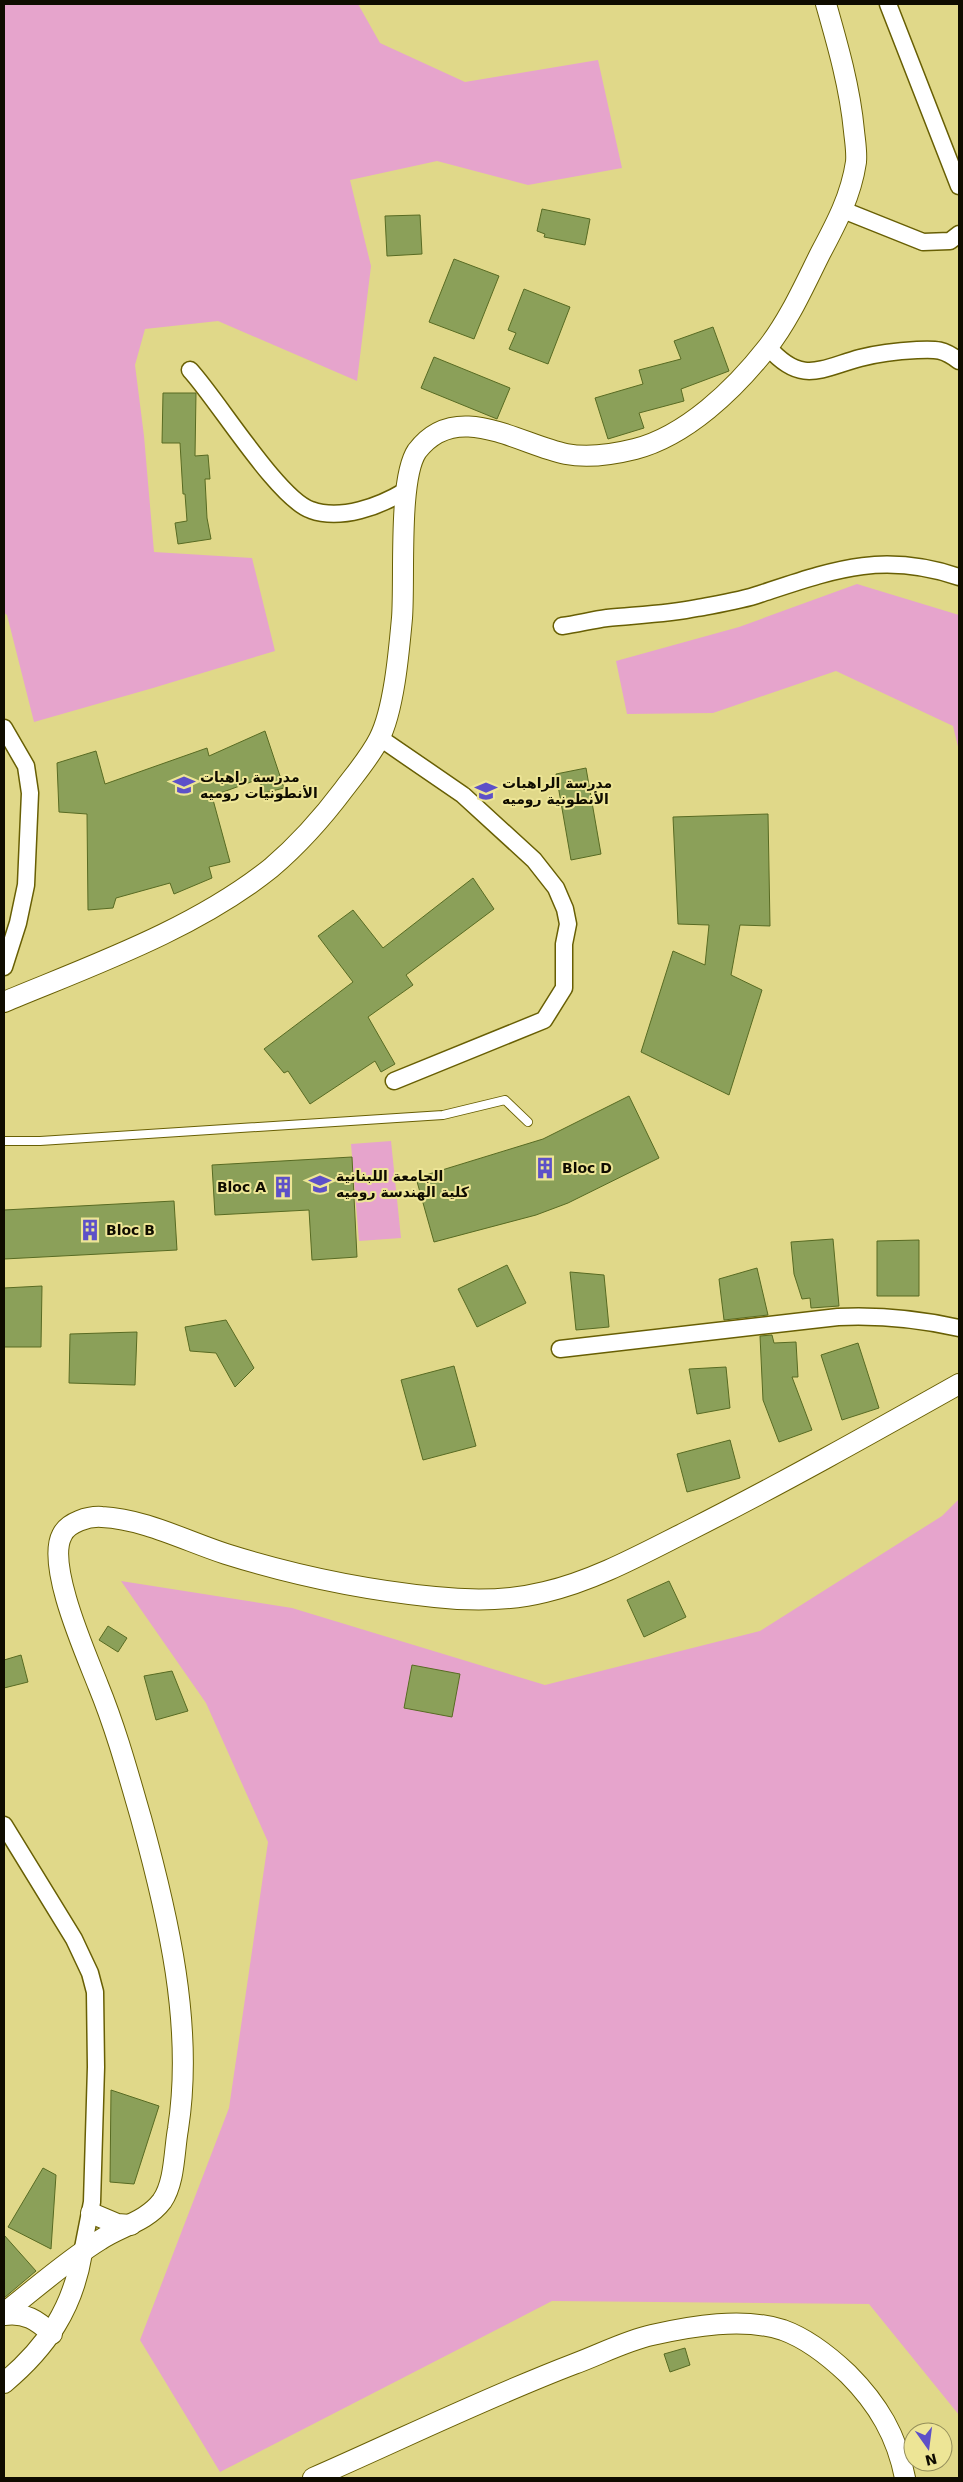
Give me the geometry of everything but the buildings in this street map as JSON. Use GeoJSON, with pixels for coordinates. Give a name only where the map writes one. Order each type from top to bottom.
{"type":"FeatureCollection","features":[{"type":"Feature","properties":{"kind":"street"},"geometry":{"type":"LineString","coordinates":[[4,1002],[156,936],[206,911],[245,886],[284,856],[330,808],[380,738],[394,683],[402,617],[405,491],[415,454],[428,440],[443,430],[459,426],[478,426],[570,455],[617,452],[652,443],[669,435],[709,408],[768,347],[794,307],[843,210],[856,158],[852,109],[840,51],[826,4]]}},
{"type":"Feature","properties":{"kind":"street"},"geometry":{"type":"LineString","coordinates":[[888,4],[959,186]]}},
{"type":"Feature","properties":{"kind":"street"},"geometry":{"type":"LineString","coordinates":[[843,210],[923,242],[950,241],[959,234]]}},
{"type":"Feature","properties":{"kind":"street"},"geometry":{"type":"LineString","coordinates":[[768,347],[781,363],[797,369],[814,371],[829,369],[858,358],[888,352],[947,351],[959,361]]}},
{"type":"Feature","properties":{"kind":"street"},"geometry":{"type":"LineString","coordinates":[[190,370],[278,482],[292,497],[310,510],[335,513],[359,510],[382,504],[405,491]]}},
{"type":"Feature","properties":{"kind":"street"},"geometry":{"type":"LineString","coordinates":[[562,626],[605,618],[686,610],[759,595],[787,584],[875,563],[904,564],[932,568],[959,577]]}},
{"type":"Feature","properties":{"kind":"street"},"geometry":{"type":"LineString","coordinates":[[4,728],[26,766],[30,793],[26,886],[18,923],[4,967]]}},
{"type":"Feature","properties":{"kind":"street"},"geometry":{"type":"LineString","coordinates":[[380,738],[463,795],[534,860],[556,888],[566,909],[568,924],[564,944],[564,988],[544,1020],[394,1081]]}},
{"type":"Feature","properties":{"kind":"street"},"geometry":{"type":"LineString","coordinates":[[560,1349],[838,1316],[868,1315],[959,1328]]}},
{"type":"Feature","properties":{"kind":"street"},"geometry":{"type":"LineString","coordinates":[[4,2314],[82,2253],[114,2232],[131,2226],[158,2205],[165,2196],[170,2182],[182,2090],[178,1993],[156,1874],[127,1768],[109,1712],[65,1599],[58,1551],[60,1537],[68,1527],[95,1516],[111,1518],[144,1526],[227,1554],[332,1581],[420,1596],[501,1600],[544,1592],[624,1562],[780,1484],[959,1384]]}},
{"type":"Feature","properties":{"kind":"street"},"geometry":{"type":"LineString","coordinates":[[4,1825],[66,1923],[84,1957],[93,1986],[96,2067],[91,2213],[78,2281],[52,2334],[19,2370],[4,2382]]}},
{"type":"Feature","properties":{"kind":"street"},"geometry":{"type":"LineString","coordinates":[[91,2213],[117,2224],[131,2226]]}},
{"type":"Feature","properties":{"kind":"street"},"geometry":{"type":"LineString","coordinates":[[4,2314],[27,2315],[38,2321],[52,2334]]}},
{"type":"Feature","properties":{"kind":"street"},"geometry":{"type":"LineString","coordinates":[[314,2478],[526,2382],[650,2336],[714,2323],[758,2326],[782,2330],[821,2349],[860,2386],[884,2417],[901,2456],[905,2478]]}},
{"type":"Feature","properties":{"kind":"lane"},"geometry":{"type":"LineString","coordinates":[[4,1141],[40,1141],[443,1115],[505,1100],[528,1122]]}},
{"type":"Feature","properties":{"kind":"shaded area"},"geometry":{"type":"Polygon","coordinates":[[[4,4],[358,4],[380,43],[465,82],[598,60],[622,168],[528,185],[437,161],[350,180],[371,266],[357,381],[218,321],[145,329],[135,365],[144,436],[154,552],[252,558],[275,651],[34,722],[7,615],[4,613],[4,4]]]}},
{"type":"Feature","properties":{"kind":"shaded area"},"geometry":{"type":"Polygon","coordinates":[[[857,584],[959,615],[959,751],[953,726],[836,671],[713,713],[627,714],[616,661],[739,627],[857,584]]]}},
{"type":"Feature","properties":{"kind":"shaded area"},"geometry":{"type":"Polygon","coordinates":[[[391,1141],[401,1238],[359,1241],[351,1144],[391,1141]]]}},
{"type":"Feature","properties":{"kind":"shaded area"},"geometry":{"type":"Polygon","coordinates":[[[959,1499],[959,2415],[869,2304],[552,2301],[220,2472],[140,2340],[229,2108],[268,1842],[206,1703],[121,1581],[292,1608],[545,1685],[760,1631],[942,1516],[959,1499]]]}},
{"type":"Feature","properties":{"kind":"place","name":"مدرسة راهبات الأنطونيات روميه"},"geometry":{"type":"Point","coordinates":[184,785]}},
{"type":"Feature","properties":{"kind":"place","name":"مدرسة الراهبات الأنطونية روميه"},"geometry":{"type":"Point","coordinates":[486,791]}},
{"type":"Feature","properties":{"kind":"place","name":"Bloc D"},"geometry":{"type":"Point","coordinates":[545,1168]}},
{"type":"Feature","properties":{"kind":"place","name":"الجامعة اللبنانية كلية الهندسة روميه"},"geometry":{"type":"Point","coordinates":[320,1184]}},
{"type":"Feature","properties":{"kind":"place","name":"Bloc A"},"geometry":{"type":"Point","coordinates":[283,1187]}},
{"type":"Feature","properties":{"kind":"place","name":"Bloc B"},"geometry":{"type":"Point","coordinates":[90,1230]}}]}
